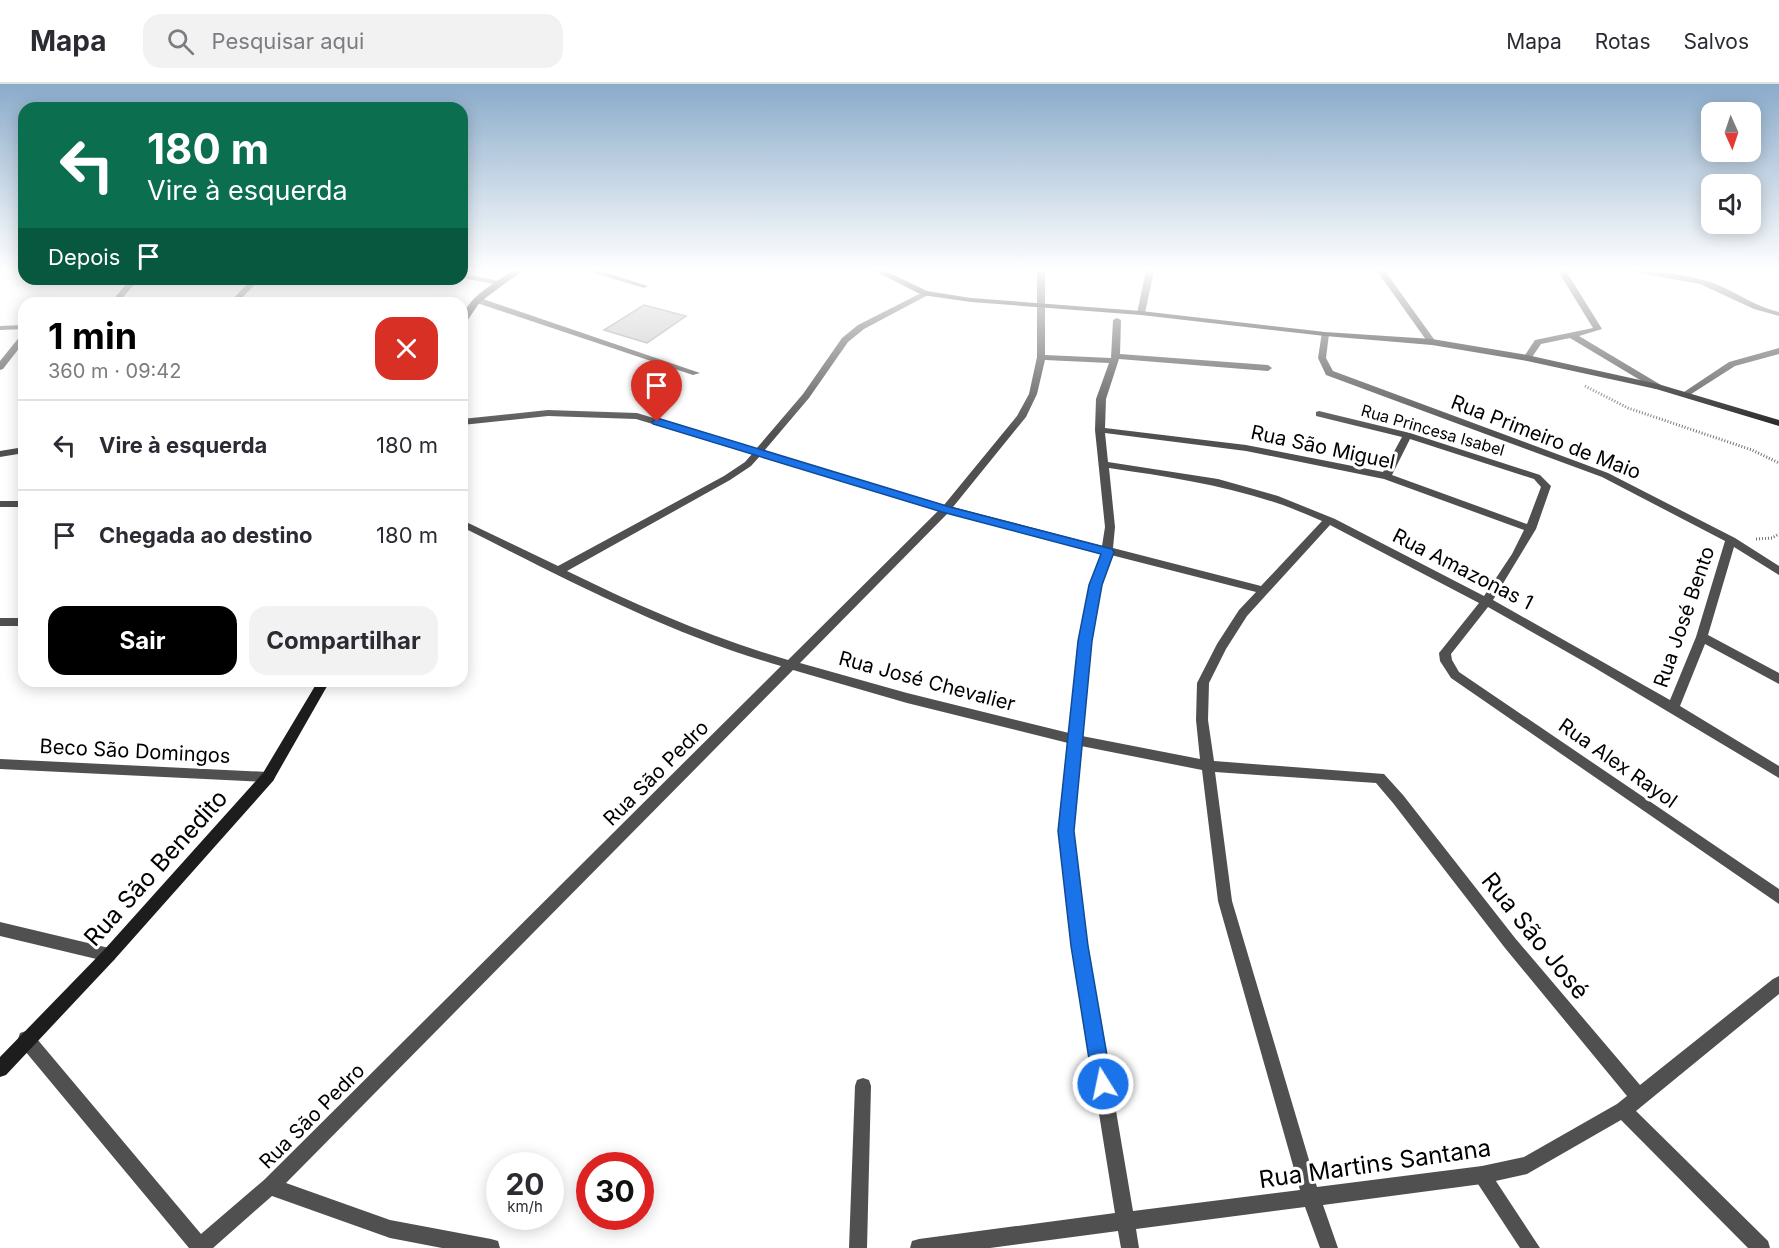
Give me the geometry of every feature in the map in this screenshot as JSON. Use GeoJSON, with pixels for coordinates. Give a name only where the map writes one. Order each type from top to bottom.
{"type":"FeatureCollection","features":[{"type":"Feature","properties":{"kind":"street"},"geometry":{"type":"LineString","coordinates":[[540,325],[696,373]]}},
{"type":"Feature","properties":{"kind":"street"},"geometry":{"type":"LineString","coordinates":[[560,570],[727,478],[748,464],[806,396],[844,340],[864,325]]}},
{"type":"Feature","properties":{"kind":"street","name":"Rua São Pedro"},"geometry":{"type":"LineString","coordinates":[[200,1247],[270,1186],[946,509],[1021,417],[1033,394],[1041,357],[1041,325]]}},
{"type":"Feature","properties":{"kind":"street"},"geometry":{"type":"LineString","coordinates":[[1117,325],[1115,358],[1101,399],[1100,430],[1110,527],[1107,552],[1095,585],[1085,641],[1066,831],[1080,946],[1130,1248]]}},
{"type":"Feature","properties":{"kind":"street"},"geometry":{"type":"LineString","coordinates":[[1249,325],[1432,342],[1527,358],[1658,387],[1779,423]]}},
{"type":"Feature","properties":{"kind":"street"},"geometry":{"type":"LineString","coordinates":[[1420,325],[1432,342]]}},
{"type":"Feature","properties":{"kind":"street"},"geometry":{"type":"LineString","coordinates":[[1527,358],[1538,342],[1594,331],[1598,325]]}},
{"type":"Feature","properties":{"kind":"street"},"geometry":{"type":"LineString","coordinates":[[0,328],[18,327]]}},
{"type":"Feature","properties":{"kind":"street","name":"Rua Primeiro de Maio"},"geometry":{"type":"LineString","coordinates":[[1325,334],[1322,358],[1329,373],[1605,475],[1731,540],[1779,571]]}},
{"type":"Feature","properties":{"kind":"street"},"geometry":{"type":"LineString","coordinates":[[1570,334],[1658,387]]}},
{"type":"Feature","properties":{"kind":"street"},"geometry":{"type":"LineString","coordinates":[[0,367],[18,344]]}},
{"type":"Feature","properties":{"kind":"street"},"geometry":{"type":"LineString","coordinates":[[1685,394],[1732,364],[1779,351]]}},
{"type":"Feature","properties":{"kind":"street"},"geometry":{"type":"LineString","coordinates":[[1041,357],[1115,358],[1268,368]]}},
{"type":"Feature","properties":{"kind":"street"},"geometry":{"type":"LineString","coordinates":[[468,421],[548,413],[637,416],[758,450],[946,509],[1265,591]]}},
{"type":"Feature","properties":{"kind":"street","name":"Rua Princesa Isabel"},"geometry":{"type":"LineString","coordinates":[[1318,414],[1407,435],[1537,477],[1546,486],[1531,529]]}},
{"type":"Feature","properties":{"kind":"street","name":"Rua São Miguel"},"geometry":{"type":"LineString","coordinates":[[1100,430],[1246,448],[1386,476],[1531,529]]}},
{"type":"Feature","properties":{"kind":"street"},"geometry":{"type":"LineString","coordinates":[[1386,476],[1407,435]]}},
{"type":"Feature","properties":{"kind":"street"},"geometry":{"type":"LineString","coordinates":[[0,454],[18,451]]}},
{"type":"Feature","properties":{"kind":"street","name":"Rua Amazonas 1"},"geometry":{"type":"LineString","coordinates":[[1103,464],[1205,480],[1254,491],[1328,520],[1489,601],[1673,707],[1779,773]]}},
{"type":"Feature","properties":{"kind":"street"},"geometry":{"type":"LineString","coordinates":[[0,504],[18,504]]}},
{"type":"Feature","properties":{"kind":"street"},"geometry":{"type":"LineString","coordinates":[[1328,520],[1243,613],[1221,647],[1203,683],[1202,720],[1225,901],[1311,1197],[1329,1248]]}},
{"type":"Feature","properties":{"kind":"street","name":"Rua José Chevalier"},"geometry":{"type":"LineString","coordinates":[[468,526],[623,603],[724,643],[792,665],[907,698],[1074,739],[1207,766],[1370,775],[1386,783],[1398,799]]}},
{"type":"Feature","properties":{"kind":"street"},"geometry":{"type":"LineString","coordinates":[[1489,601],[1531,529]]}},
{"type":"Feature","properties":{"kind":"street","name":"Rua José Bento"},"geometry":{"type":"LineString","coordinates":[[1673,707],[1701,637],[1731,540]]}},
{"type":"Feature","properties":{"kind":"street","name":"Rua Alex Rayol"},"geometry":{"type":"LineString","coordinates":[[1489,601],[1445,653],[1446,661],[1455,675],[1779,897]]}},
{"type":"Feature","properties":{"kind":"street"},"geometry":{"type":"LineString","coordinates":[[0,622],[18,622]]}},
{"type":"Feature","properties":{"kind":"street"},"geometry":{"type":"LineString","coordinates":[[1701,637],[1779,680]]}},
{"type":"Feature","properties":{"kind":"street","name":"Rua São Benedito"},"geometry":{"type":"LineString","coordinates":[[0,1070],[26,1039],[109,955],[268,777],[320,687]]}},
{"type":"Feature","properties":{"kind":"street","name":"Beco São Domingos"},"geometry":{"type":"LineString","coordinates":[[0,764],[268,777]]}},
{"type":"Feature","properties":{"kind":"street","name":"Rua São José"},"geometry":{"type":"LineString","coordinates":[[1398,799],[1510,943],[1640,1098]]}},
{"type":"Feature","properties":{"kind":"street"},"geometry":{"type":"LineString","coordinates":[[0,929],[109,955]]}},
{"type":"Feature","properties":{"kind":"street","name":"Rua Martins Santana"},"geometry":{"type":"LineString","coordinates":[[919,1248],[1482,1175],[1527,1165],[1640,1098],[1779,984]]}},
{"type":"Feature","properties":{"kind":"street"},"geometry":{"type":"LineString","coordinates":[[26,1039],[200,1247]]}},
{"type":"Feature","properties":{"kind":"street"},"geometry":{"type":"LineString","coordinates":[[858,1248],[863,1086]]}},
{"type":"Feature","properties":{"kind":"street"},"geometry":{"type":"LineString","coordinates":[[1623,1110],[1761,1248]]}},
{"type":"Feature","properties":{"kind":"street"},"geometry":{"type":"LineString","coordinates":[[1482,1175],[1531,1248]]}},
{"type":"Feature","properties":{"kind":"street"},"geometry":{"type":"LineString","coordinates":[[270,1186],[390,1229],[491,1248]]}},
{"type":"Feature","properties":{"kind":"path"},"geometry":{"type":"LineString","coordinates":[[1563,365],[1581,384],[1628,408],[1752,450],[1779,463]]}},
{"type":"Feature","properties":{"kind":"building"},"geometry":{"type":"Polygon","coordinates":[[[611,325],[673,325],[647,343],[604,330],[611,325]]]}},
{"type":"Feature","properties":{"kind":"route"},"geometry":{"type":"LineString","coordinates":[[657,422],[758,450],[946,509],[1107,552],[1095,585],[1085,641],[1066,831],[1080,946],[1103,1084]]}}]}
